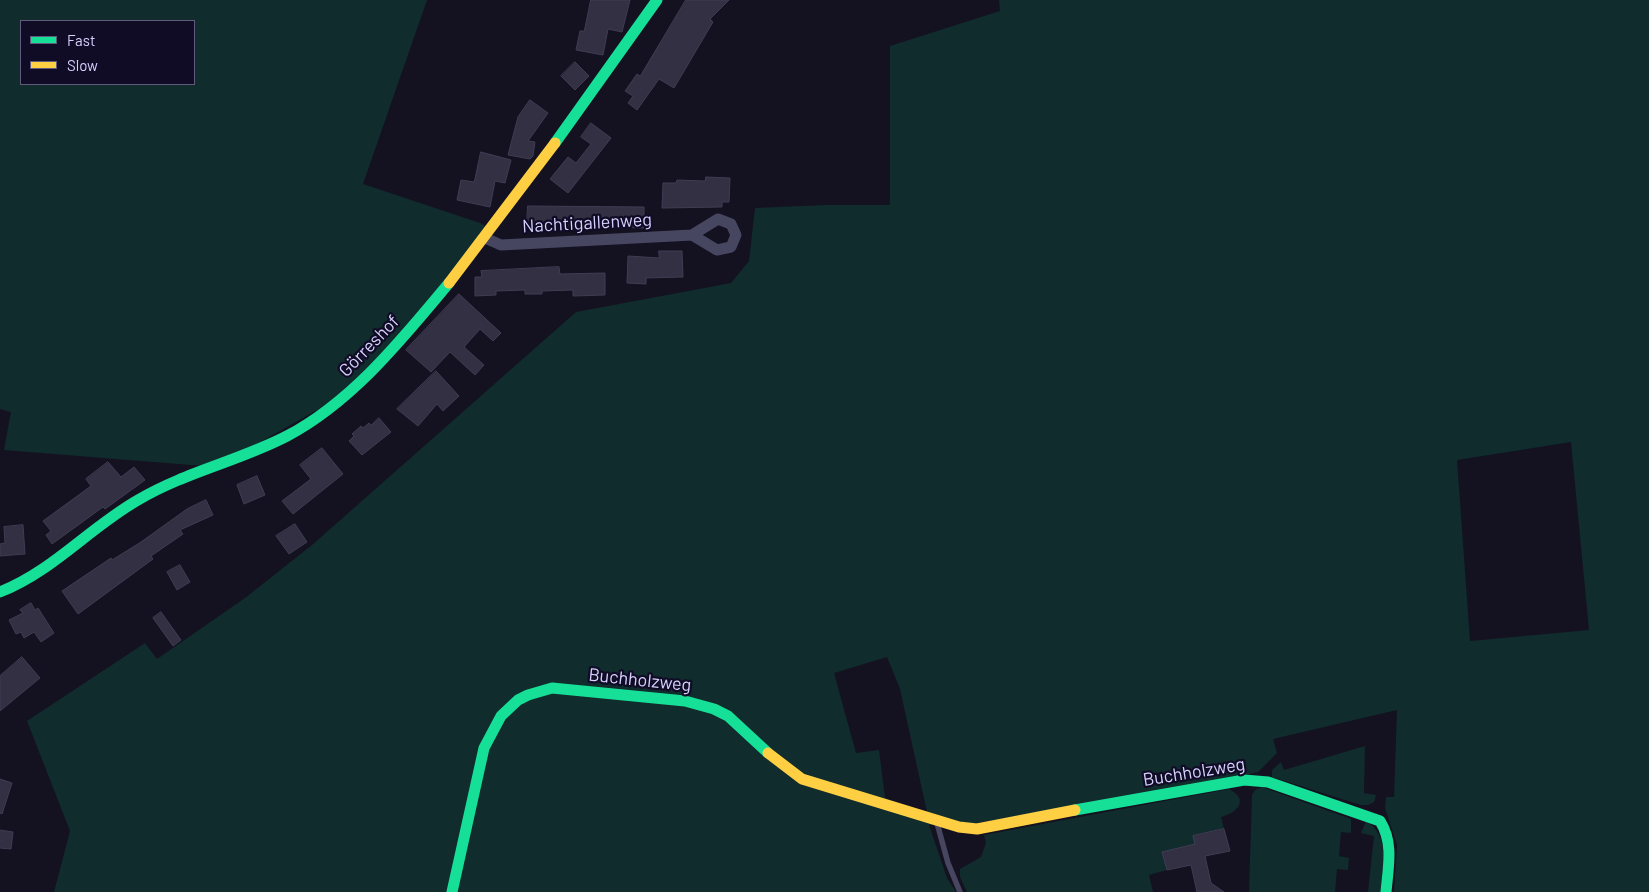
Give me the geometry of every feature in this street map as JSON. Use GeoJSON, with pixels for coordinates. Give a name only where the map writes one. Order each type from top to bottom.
{"type":"FeatureCollection","features":[{"type":"Feature","properties":{"kind":"street","name":"Görreshof"},"geometry":{"type":"LineString","coordinates":[[0,592],[22,584],[47,571],[106,520],[138,499],[182,479],[255,453],[311,422],[349,392],[391,350],[458,274],[658,0]]}},
{"type":"Feature","properties":{"kind":"street","name":"Nachtigallenweg"},"geometry":{"type":"LineString","coordinates":[[485,238],[502,245],[692,235]]}},
{"type":"Feature","properties":{"kind":"street","name":"Buchholzweg"},"geometry":{"type":"LineString","coordinates":[[452,892],[484,748],[490,731],[501,715],[513,703],[542,690],[552,688],[696,703],[728,716],[782,765],[802,780],[936,821],[967,828],[987,828],[1215,784],[1244,780],[1268,782],[1380,820],[1387,833],[1388,843],[1386,892]]}},
{"type":"Feature","properties":{"kind":"lane"},"geometry":{"type":"LineString","coordinates":[[936,821],[954,880],[960,892]]}},
{"type":"Feature","properties":{"kind":"green space"},"geometry":{"type":"Polygon","coordinates":[[[0,0],[427,0],[363,184],[480,223],[492,229],[349,392],[216,467],[4,450],[11,412],[0,409],[0,0]]]}},
{"type":"Feature","properties":{"kind":"green space"},"geometry":{"type":"Polygon","coordinates":[[[999,0],[1649,0],[1649,892],[1394,892],[1397,845],[1385,808],[1386,797],[1394,797],[1397,710],[1273,739],[1277,753],[1258,772],[971,824],[929,825],[947,878],[956,892],[54,892],[70,831],[27,721],[145,643],[157,659],[245,598],[312,545],[576,312],[731,283],[749,261],[755,208],[890,205],[890,46],[1000,11],[999,0]],[[1571,442],[1457,460],[1470,641],[1589,630],[1571,442]],[[887,657],[834,673],[856,753],[879,750],[885,798],[927,812],[900,689],[887,657]]]}},
{"type":"Feature","properties":{"kind":"green space"},"geometry":{"type":"Polygon","coordinates":[[[1365,746],[1364,793],[1376,795],[1374,802],[1368,805],[1361,805],[1272,777],[1272,770],[1281,762],[1284,770],[1365,746]]]}},
{"type":"Feature","properties":{"kind":"green space"},"geometry":{"type":"Polygon","coordinates":[[[1262,787],[1351,819],[1351,833],[1341,832],[1339,856],[1349,858],[1348,870],[1337,869],[1335,892],[1249,892],[1252,795],[1255,790],[1262,787]]]}},
{"type":"Feature","properties":{"kind":"green space"},"geometry":{"type":"Polygon","coordinates":[[[1229,789],[1239,797],[1240,802],[1236,809],[1221,817],[1224,829],[1194,836],[1195,844],[1163,852],[1167,870],[1149,875],[1153,892],[967,892],[960,877],[960,869],[981,857],[986,843],[984,835],[1229,789]]]}},
{"type":"Feature","properties":{"kind":"green space"},"geometry":{"type":"Polygon","coordinates":[[[1366,821],[1374,827],[1382,843],[1381,892],[1368,892],[1374,836],[1361,833],[1366,821]]]}},
{"type":"Feature","properties":{"kind":"building"},"geometry":{"type":"Polygon","coordinates":[[[591,0],[630,0],[622,32],[608,29],[603,55],[576,50],[580,31],[584,31],[591,0]]]}},
{"type":"Feature","properties":{"kind":"building"},"geometry":{"type":"Polygon","coordinates":[[[686,0],[729,0],[710,19],[713,22],[674,88],[659,79],[637,110],[628,103],[633,96],[625,91],[637,74],[640,76],[686,0]]]}},
{"type":"Feature","properties":{"kind":"building"},"geometry":{"type":"Polygon","coordinates":[[[575,62],[589,76],[575,90],[561,76],[575,62]]]}},
{"type":"Feature","properties":{"kind":"building"},"geometry":{"type":"Polygon","coordinates":[[[530,100],[548,113],[528,141],[535,142],[533,156],[530,159],[508,155],[518,117],[530,100]]]}},
{"type":"Feature","properties":{"kind":"building"},"geometry":{"type":"Polygon","coordinates":[[[591,123],[611,138],[568,193],[550,179],[568,157],[576,163],[591,144],[581,137],[591,123]]]}},
{"type":"Feature","properties":{"kind":"building"},"geometry":{"type":"Polygon","coordinates":[[[481,152],[511,160],[505,183],[495,181],[490,207],[457,200],[461,180],[474,182],[481,152]]]}},
{"type":"Feature","properties":{"kind":"building"},"geometry":{"type":"Polygon","coordinates":[[[706,177],[730,178],[729,202],[722,202],[722,207],[662,208],[663,183],[676,183],[677,180],[705,181],[706,177]]]}},
{"type":"Feature","properties":{"kind":"building"},"geometry":{"type":"Polygon","coordinates":[[[528,206],[644,207],[644,228],[580,226],[580,229],[561,228],[561,224],[527,223],[528,206]]]}},
{"type":"Feature","properties":{"kind":"building"},"geometry":{"type":"Polygon","coordinates":[[[659,251],[682,251],[683,277],[646,278],[646,284],[627,283],[628,256],[659,258],[659,251]]]}},
{"type":"Feature","properties":{"kind":"building"},"geometry":{"type":"Polygon","coordinates":[[[559,267],[560,274],[605,273],[605,295],[573,296],[573,290],[542,291],[542,294],[525,294],[525,290],[496,291],[496,295],[475,296],[475,277],[482,277],[481,271],[559,267]]]}},
{"type":"Feature","properties":{"kind":"building"},"geometry":{"type":"Polygon","coordinates":[[[459,294],[501,333],[493,341],[480,329],[464,347],[484,365],[475,375],[450,352],[431,372],[406,350],[459,294]]]}},
{"type":"Feature","properties":{"kind":"building"},"geometry":{"type":"Polygon","coordinates":[[[436,371],[459,396],[443,411],[437,404],[418,426],[397,409],[436,371]]]}},
{"type":"Feature","properties":{"kind":"building"},"geometry":{"type":"Polygon","coordinates":[[[379,418],[391,432],[362,455],[349,441],[354,436],[352,434],[361,426],[363,428],[369,423],[371,425],[379,418]]]}},
{"type":"Feature","properties":{"kind":"building"},"geometry":{"type":"Polygon","coordinates":[[[322,448],[343,474],[293,514],[282,501],[311,479],[300,465],[322,448]]]}},
{"type":"Feature","properties":{"kind":"building"},"geometry":{"type":"Polygon","coordinates":[[[108,462],[121,477],[134,467],[145,480],[105,509],[103,507],[52,544],[46,535],[51,531],[43,521],[91,486],[86,479],[108,462]]]}},
{"type":"Feature","properties":{"kind":"building"},"geometry":{"type":"Polygon","coordinates":[[[257,476],[265,495],[244,504],[237,485],[257,476]]]}},
{"type":"Feature","properties":{"kind":"building"},"geometry":{"type":"Polygon","coordinates":[[[206,500],[213,515],[180,530],[183,534],[151,556],[153,559],[78,614],[62,591],[111,558],[112,560],[141,542],[187,509],[206,500]]]}},
{"type":"Feature","properties":{"kind":"building"},"geometry":{"type":"Polygon","coordinates":[[[295,524],[307,542],[289,554],[276,536],[295,524]]]}},
{"type":"Feature","properties":{"kind":"building"},"geometry":{"type":"Polygon","coordinates":[[[23,525],[25,554],[0,556],[0,544],[5,543],[4,527],[23,525]]]}},
{"type":"Feature","properties":{"kind":"building"},"geometry":{"type":"Polygon","coordinates":[[[180,565],[190,582],[177,590],[167,572],[180,565]]]}},
{"type":"Feature","properties":{"kind":"building"},"geometry":{"type":"Polygon","coordinates":[[[31,603],[35,610],[38,608],[54,633],[41,642],[34,632],[24,638],[21,632],[16,634],[9,620],[23,613],[20,610],[31,603]]]}},
{"type":"Feature","properties":{"kind":"building"},"geometry":{"type":"Polygon","coordinates":[[[161,612],[181,640],[173,646],[153,618],[161,612]]]}},
{"type":"Feature","properties":{"kind":"building"},"geometry":{"type":"Polygon","coordinates":[[[22,657],[40,678],[0,711],[0,676],[22,657]]]}},
{"type":"Feature","properties":{"kind":"building"},"geometry":{"type":"Polygon","coordinates":[[[0,779],[12,783],[2,814],[0,813],[0,779]]]}},
{"type":"Feature","properties":{"kind":"building"},"geometry":{"type":"Polygon","coordinates":[[[1224,829],[1230,851],[1205,856],[1211,883],[1224,892],[1197,892],[1191,865],[1167,870],[1162,852],[1195,844],[1193,836],[1224,829]]]}},
{"type":"Feature","properties":{"kind":"building"},"geometry":{"type":"Polygon","coordinates":[[[0,830],[13,832],[11,849],[0,848],[0,830]]]}},
{"type":"Feature","properties":{"kind":"traffic: fast"},"geometry":{"type":"LineString","coordinates":[[555,143],[657,0]]}},
{"type":"Feature","properties":{"kind":"traffic: fast"},"geometry":{"type":"LineString","coordinates":[[0,592],[37,573],[120,511],[156,490],[269,445],[311,422],[355,387],[375,367],[449,283]]}},
{"type":"Feature","properties":{"kind":"traffic: fast"},"geometry":{"type":"LineString","coordinates":[[452,892],[484,748],[501,716],[518,700],[528,695],[552,688],[685,701],[714,709],[728,716],[768,753]]}},
{"type":"Feature","properties":{"kind":"traffic: fast"},"geometry":{"type":"LineString","coordinates":[[1075,810],[1244,780],[1268,782],[1380,821],[1389,847],[1386,892]]}},
{"type":"Feature","properties":{"kind":"traffic: slow"},"geometry":{"type":"LineString","coordinates":[[449,283],[555,143]]}},
{"type":"Feature","properties":{"kind":"traffic: slow"},"geometry":{"type":"LineString","coordinates":[[768,753],[802,779],[959,827],[977,829],[1075,810]]}}]}
